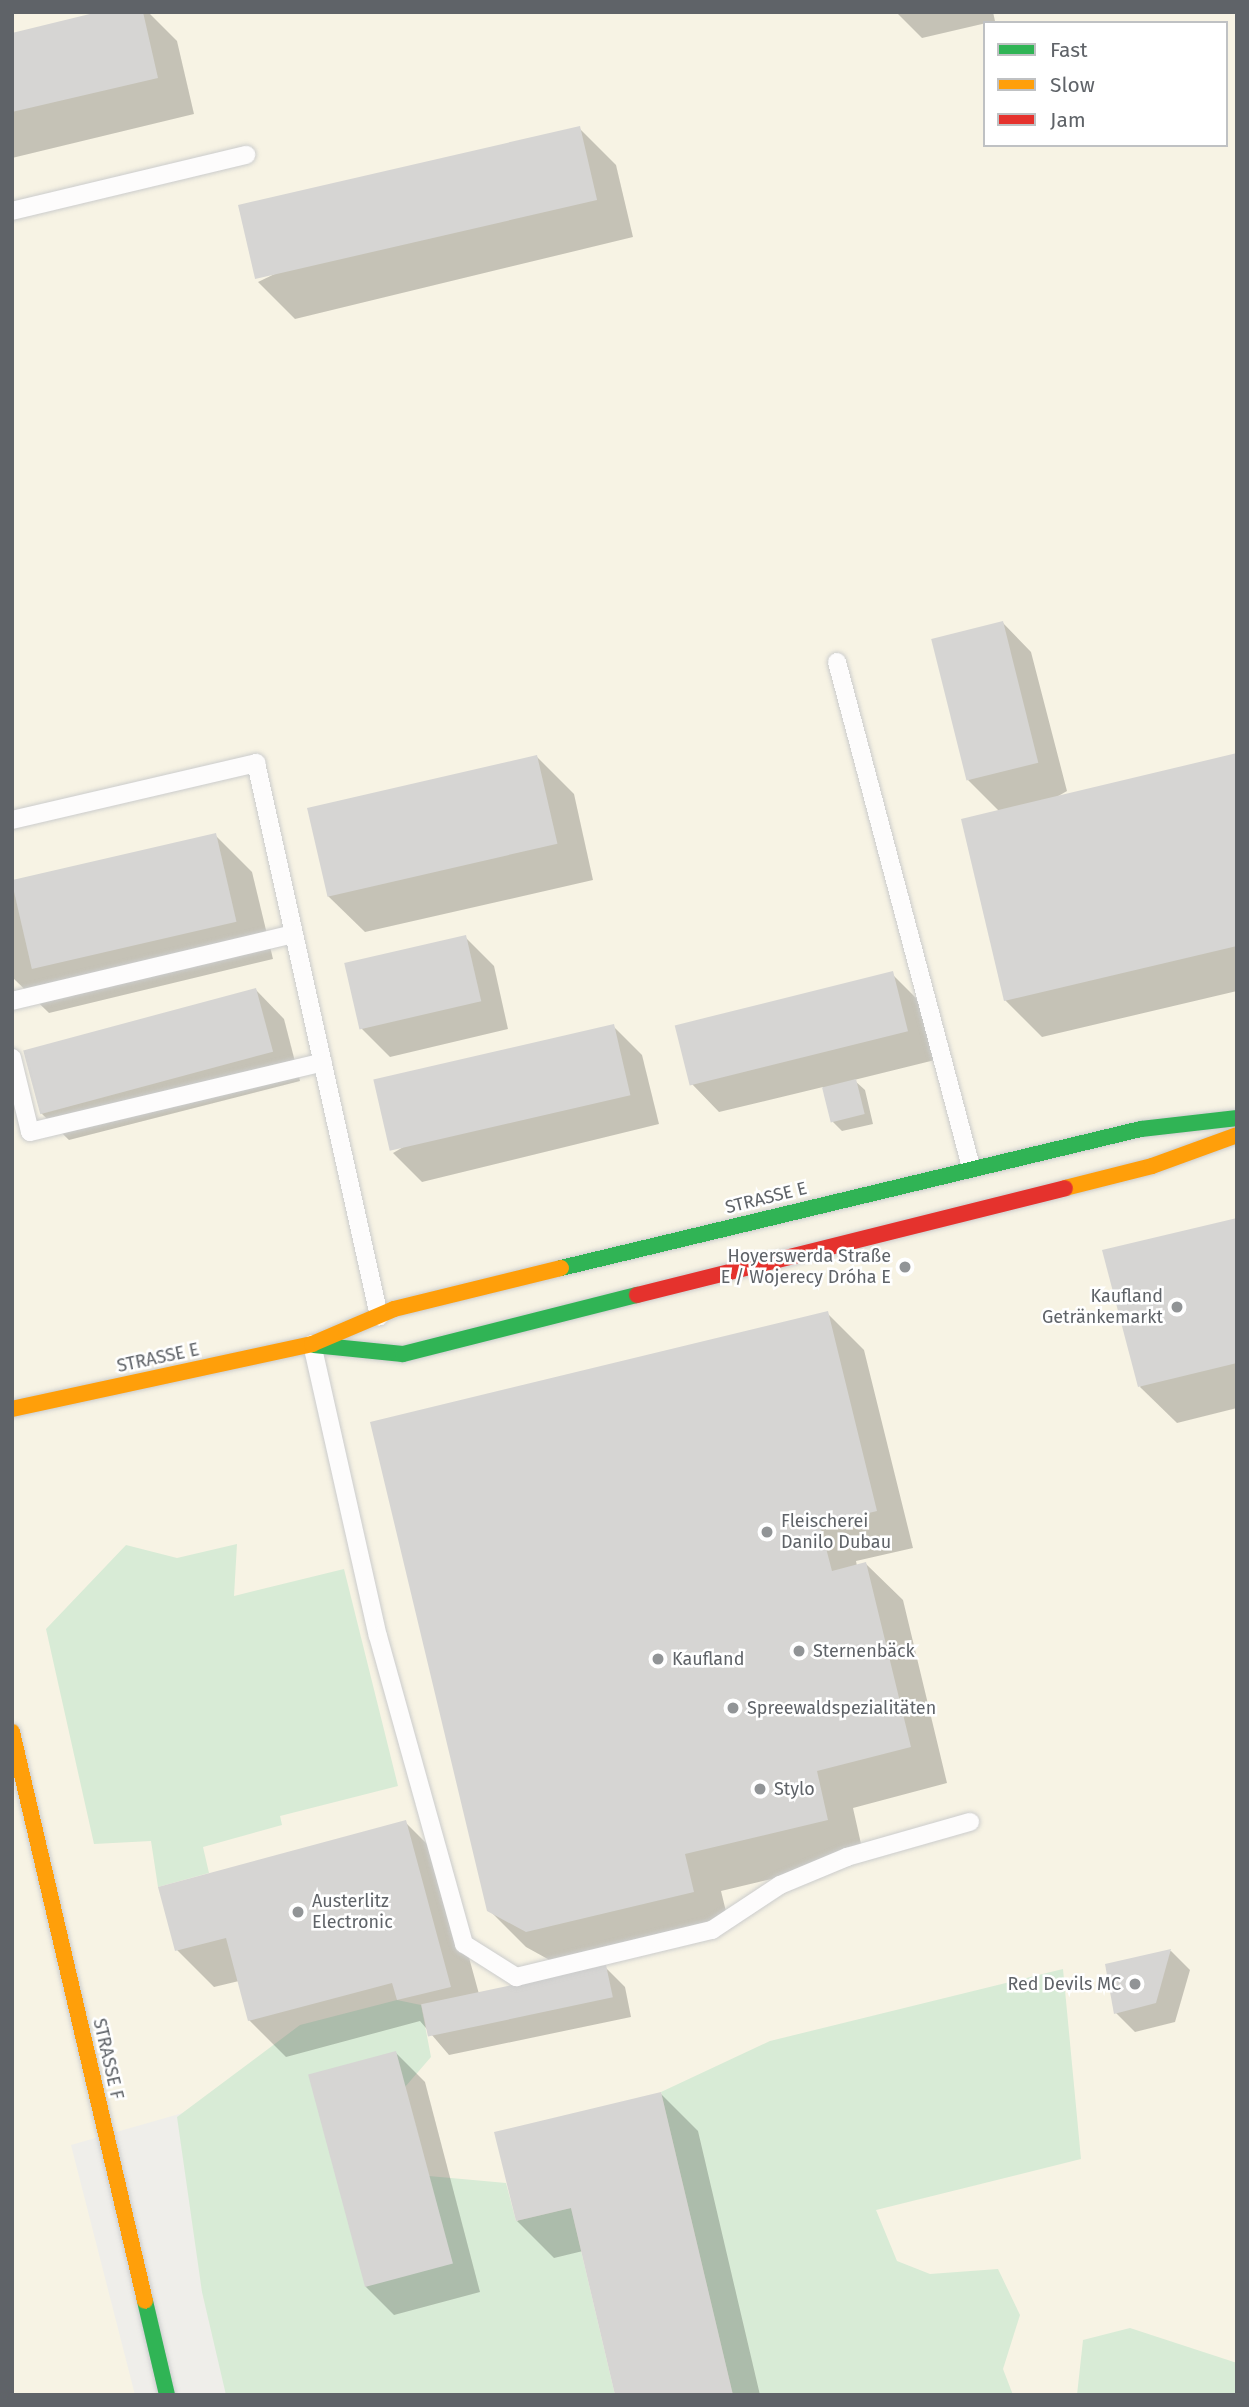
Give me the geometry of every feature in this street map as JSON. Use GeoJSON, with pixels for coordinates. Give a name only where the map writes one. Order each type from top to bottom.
{"type":"FeatureCollection","features":[{"type":"Feature","properties":{"kind":"street","name":"STRASSE E"},"geometry":{"type":"LineString","coordinates":[[12,1409],[312,1345],[379,1315],[971,1167],[1141,1129],[1237,1118]]}},
{"type":"Feature","properties":{"kind":"street","name":"STRASSE E"},"geometry":{"type":"LineString","coordinates":[[312,1345],[403,1354],[1152,1166],[1237,1135]]}},
{"type":"Feature","properties":{"kind":"street","name":"STRASSE F"},"geometry":{"type":"LineString","coordinates":[[12,1732],[167,2395]]}},
{"type":"Feature","properties":{"kind":"lane"},"geometry":{"type":"LineString","coordinates":[[12,211],[246,155]]}},
{"type":"Feature","properties":{"kind":"lane"},"geometry":{"type":"LineString","coordinates":[[837,662],[971,1167]]}},
{"type":"Feature","properties":{"kind":"lane"},"geometry":{"type":"LineString","coordinates":[[12,820],[256,763],[379,1315]]}},
{"type":"Feature","properties":{"kind":"lane"},"geometry":{"type":"LineString","coordinates":[[12,1001],[293,933]]}},
{"type":"Feature","properties":{"kind":"lane"},"geometry":{"type":"LineString","coordinates":[[12,1058],[30,1132],[323,1062]]}},
{"type":"Feature","properties":{"kind":"lane"},"geometry":{"type":"LineString","coordinates":[[312,1345],[378,1636],[464,1944],[516,1977],[712,1930],[780,1885],[847,1857],[970,1822]]}},
{"type":"Feature","properties":{"kind":"shaded area"},"geometry":{"type":"Polygon","coordinates":[[[12,12],[1237,12],[1237,2395],[615,2395],[359,2305],[298,2080],[71,2145],[135,2395],[12,2395],[12,12]]]}},
{"type":"Feature","properties":{"kind":"green space"},"geometry":{"type":"Polygon","coordinates":[[[237,1544],[234,1596],[344,1569],[398,1786],[280,1816],[282,1825],[203,1847],[209,1873],[158,1887],[151,1841],[94,1844],[46,1629],[126,1545],[177,1558],[237,1544]]]}},
{"type":"Feature","properties":{"kind":"green space"},"geometry":{"type":"Polygon","coordinates":[[[1063,1969],[1081,2159],[876,2210],[897,2261],[930,2274],[998,2269],[1020,2315],[1003,2369],[1013,2395],[733,2395],[661,2092],[770,2041],[1063,1969]]]}},
{"type":"Feature","properties":{"kind":"green space"},"geometry":{"type":"Polygon","coordinates":[[[397,2000],[421,2005],[431,2057],[405,2087],[429,2176],[506,2183],[516,2221],[571,2208],[615,2395],[226,2395],[202,2292],[177,2117],[300,2025],[397,2000]]]}},
{"type":"Feature","properties":{"kind":"green space"},"geometry":{"type":"Polygon","coordinates":[[[1130,2328],[1237,2363],[1237,2395],[1077,2395],[1083,2340],[1130,2328]]]}},
{"type":"Feature","properties":{"kind":"building"},"geometry":{"type":"Polygon","coordinates":[[[98,12],[143,12],[158,78],[12,112],[12,33],[98,12]]]}},
{"type":"Feature","properties":{"kind":"building"},"geometry":{"type":"Polygon","coordinates":[[[580,126],[597,200],[255,279],[238,205],[580,126]]]}},
{"type":"Feature","properties":{"kind":"building"},"geometry":{"type":"Polygon","coordinates":[[[1003,621],[1038,763],[967,781],[931,639],[1003,621]]]}},
{"type":"Feature","properties":{"kind":"building"},"geometry":{"type":"Polygon","coordinates":[[[1237,753],[1237,946],[1004,1001],[961,819],[1237,753]]]}},
{"type":"Feature","properties":{"kind":"building"},"geometry":{"type":"Polygon","coordinates":[[[537,755],[557,844],[328,897],[307,808],[537,755]]]}},
{"type":"Feature","properties":{"kind":"building"},"geometry":{"type":"Polygon","coordinates":[[[216,833],[236,922],[32,969],[12,880],[216,833]]]}},
{"type":"Feature","properties":{"kind":"building"},"geometry":{"type":"Polygon","coordinates":[[[466,935],[481,1001],[360,1029],[344,963],[466,935]]]}},
{"type":"Feature","properties":{"kind":"building"},"geometry":{"type":"Polygon","coordinates":[[[893,971],[908,1031],[690,1086],[675,1025],[893,971]]]}},
{"type":"Feature","properties":{"kind":"building"},"geometry":{"type":"Polygon","coordinates":[[[256,988],[273,1052],[40,1114],[23,1050],[256,988]]]}},
{"type":"Feature","properties":{"kind":"building"},"geometry":{"type":"Polygon","coordinates":[[[614,1024],[630,1095],[390,1151],[373,1080],[614,1024]]]}},
{"type":"Feature","properties":{"kind":"building"},"geometry":{"type":"Polygon","coordinates":[[[856,1079],[865,1114],[831,1122],[822,1087],[856,1079]]]}},
{"type":"Feature","properties":{"kind":"building","name":"Kaufland Getränkemarkt"},"geometry":{"type":"Polygon","coordinates":[[[1237,1218],[1237,1363],[1138,1387],[1102,1250],[1237,1218]]]}},
{"type":"Feature","properties":{"kind":"building","name":"Kaufland"},"geometry":{"type":"Polygon","coordinates":[[[828,1311],[877,1511],[820,1525],[832,1571],[866,1562],[911,1747],[817,1771],[828,1820],[685,1854],[694,1892],[526,1932],[487,1911],[370,1422],[828,1311]]]}},
{"type":"Feature","properties":{"kind":"building","name":"Austerlitz Electronic"},"geometry":{"type":"Polygon","coordinates":[[[406,1820],[451,1987],[397,2000],[392,1983],[248,2021],[226,1938],[175,1951],[158,1887],[406,1820]]]}},
{"type":"Feature","properties":{"kind":"building","name":"Red Devils MC"},"geometry":{"type":"Polygon","coordinates":[[[1171,1949],[1156,2003],[1114,2014],[1105,1964],[1171,1949]]]}},
{"type":"Feature","properties":{"kind":"building"},"geometry":{"type":"Polygon","coordinates":[[[606,1965],[613,1997],[428,2037],[421,2004],[606,1965]]]}},
{"type":"Feature","properties":{"kind":"building"},"geometry":{"type":"Polygon","coordinates":[[[396,2051],[453,2264],[365,2287],[308,2075],[396,2051]]]}},
{"type":"Feature","properties":{"kind":"building"},"geometry":{"type":"Polygon","coordinates":[[[661,2092],[733,2395],[615,2395],[571,2208],[516,2221],[494,2132],[661,2092]]]}},
{"type":"Feature","properties":{"kind":"traffic: fast"},"geometry":{"type":"LineString","coordinates":[[561,1268],[1141,1129],[1237,1118]]}},
{"type":"Feature","properties":{"kind":"traffic: fast"},"geometry":{"type":"LineString","coordinates":[[314,1345],[403,1354],[637,1295]]}},
{"type":"Feature","properties":{"kind":"traffic: fast"},"geometry":{"type":"LineString","coordinates":[[145,2301],[167,2395]]}},
{"type":"Feature","properties":{"kind":"traffic: slow"},"geometry":{"type":"LineString","coordinates":[[1065,1188],[1152,1166],[1237,1135]]}},
{"type":"Feature","properties":{"kind":"traffic: slow"},"geometry":{"type":"LineString","coordinates":[[12,1409],[312,1344],[394,1309],[561,1268]]}},
{"type":"Feature","properties":{"kind":"traffic: slow"},"geometry":{"type":"LineString","coordinates":[[12,1732],[145,2301]]}},
{"type":"Feature","properties":{"kind":"traffic: jam"},"geometry":{"type":"LineString","coordinates":[[637,1295],[1065,1188]]}},
{"type":"Feature","properties":{"kind":"place","name":"Hoyerswerda Straße E / Wojerecy Dróha E"},"geometry":{"type":"Point","coordinates":[905,1267]}},
{"type":"Feature","properties":{"kind":"place","name":"Kaufland Getränkemarkt"},"geometry":{"type":"Point","coordinates":[1177,1307]}},
{"type":"Feature","properties":{"kind":"place","name":"Fleischerei Danilo Dubau"},"geometry":{"type":"Point","coordinates":[767,1532]}},
{"type":"Feature","properties":{"kind":"place","name":"Sternenbäck"},"geometry":{"type":"Point","coordinates":[799,1651]}},
{"type":"Feature","properties":{"kind":"place","name":"Kaufland"},"geometry":{"type":"Point","coordinates":[658,1659]}},
{"type":"Feature","properties":{"kind":"place","name":"Spreewaldspezialitäten"},"geometry":{"type":"Point","coordinates":[733,1708]}},
{"type":"Feature","properties":{"kind":"place","name":"Stylo"},"geometry":{"type":"Point","coordinates":[760,1789]}},
{"type":"Feature","properties":{"kind":"place","name":"Austerlitz Electronic"},"geometry":{"type":"Point","coordinates":[298,1912]}},
{"type":"Feature","properties":{"kind":"place","name":"Red Devils MC"},"geometry":{"type":"Point","coordinates":[1135,1984]}}]}
